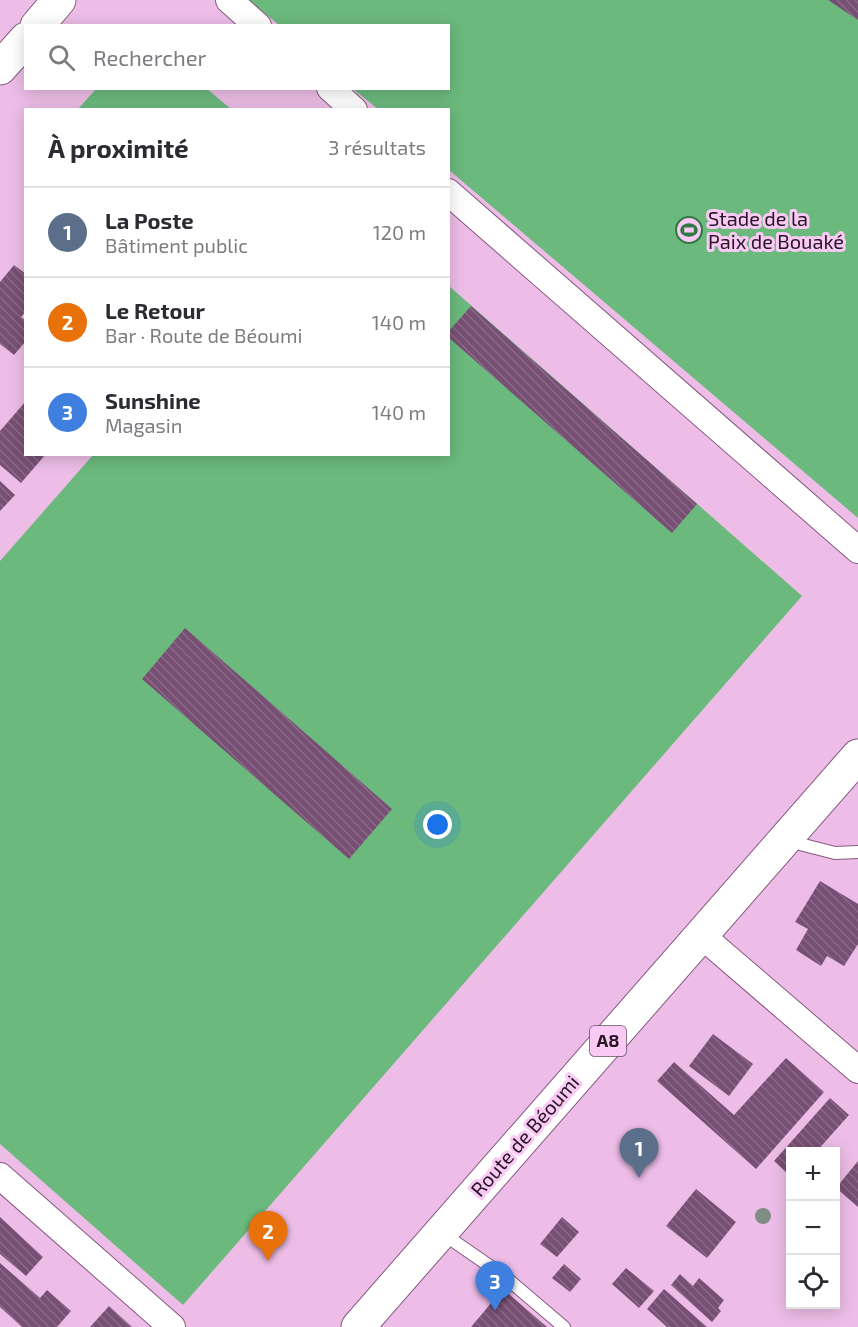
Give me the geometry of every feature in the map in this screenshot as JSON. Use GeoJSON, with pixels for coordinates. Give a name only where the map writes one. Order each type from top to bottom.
{"type":"FeatureCollection","features":[{"type":"Feature","properties":{"kind":"main road"},"geometry":{"type":"LineString","coordinates":[[39,24],[59,0]]}},
{"type":"Feature","properties":{"kind":"main road"},"geometry":{"type":"LineString","coordinates":[[0,68],[24,41]]}},
{"type":"Feature","properties":{"kind":"main road","name":"Route de Béoumi"},"geometry":{"type":"LineString","coordinates":[[358,1327],[858,756]]}},
{"type":"Feature","properties":{"kind":"street"},"geometry":{"type":"LineString","coordinates":[[229,0],[256,24]]}},
{"type":"Feature","properties":{"kind":"street"},"geometry":{"type":"LineString","coordinates":[[332,90],[352,108]]}},
{"type":"Feature","properties":{"kind":"street"},"geometry":{"type":"LineString","coordinates":[[450,194],[858,550]]}},
{"type":"Feature","properties":{"kind":"street"},"geometry":{"type":"LineString","coordinates":[[701,935],[858,1070]]}},
{"type":"Feature","properties":{"kind":"street"},"geometry":{"type":"LineString","coordinates":[[0,1176],[172,1327]]}},
{"type":"Feature","properties":{"kind":"lane"},"geometry":{"type":"LineString","coordinates":[[784,840],[835,853],[858,852]]}},
{"type":"Feature","properties":{"kind":"lane"},"geometry":{"type":"LineString","coordinates":[[441,1232],[504,1276],[564,1327]]}},
{"type":"Feature","properties":{"kind":"green space","name":"Stade de la Paix de Bouaké"},"geometry":{"type":"Polygon","coordinates":[[[249,0],[858,0],[858,518],[450,171],[450,108],[377,108],[354,90],[450,90],[450,24],[278,24],[249,0]]]}},
{"type":"Feature","properties":{"kind":"green space"},"geometry":{"type":"Polygon","coordinates":[[[95,90],[208,90],[230,108],[79,108],[95,90]]]}},
{"type":"Feature","properties":{"kind":"green space"},"geometry":{"type":"Polygon","coordinates":[[[450,287],[802,596],[183,1305],[0,1144],[0,561],[92,456],[450,456],[450,287]]]}},
{"type":"Feature","properties":{"kind":"building"},"geometry":{"type":"Polygon","coordinates":[[[828,0],[858,0],[858,20],[828,0]]]}},
{"type":"Feature","properties":{"kind":"building"},"geometry":{"type":"Polygon","coordinates":[[[14,265],[24,272],[24,313],[21,317],[24,319],[24,343],[14,355],[0,344],[0,282],[14,265]]]}},
{"type":"Feature","properties":{"kind":"building"},"geometry":{"type":"Polygon","coordinates":[[[471,306],[697,504],[672,533],[450,339],[450,330],[471,306]]]}},
{"type":"Feature","properties":{"kind":"building"},"geometry":{"type":"Polygon","coordinates":[[[24,403],[24,456],[44,456],[21,483],[0,465],[0,431],[24,403]]]}},
{"type":"Feature","properties":{"kind":"building"},"geometry":{"type":"Polygon","coordinates":[[[0,481],[15,495],[0,511],[0,481]]]}},
{"type":"Feature","properties":{"kind":"building"},"geometry":{"type":"Polygon","coordinates":[[[185,628],[392,809],[349,859],[142,679],[185,628]]]}},
{"type":"Feature","properties":{"kind":"building"},"geometry":{"type":"Polygon","coordinates":[[[820,881],[858,904],[858,944],[844,966],[827,956],[821,966],[796,950],[808,929],[795,922],[820,881]]]}},
{"type":"Feature","properties":{"kind":"building"},"geometry":{"type":"Polygon","coordinates":[[[713,1034],[753,1064],[729,1096],[689,1066],[713,1034]]]}},
{"type":"Feature","properties":{"kind":"building"},"geometry":{"type":"Polygon","coordinates":[[[786,1058],[824,1092],[756,1169],[657,1081],[674,1062],[734,1115],[786,1058]]]}},
{"type":"Feature","properties":{"kind":"building"},"geometry":{"type":"Polygon","coordinates":[[[830,1098],[849,1115],[820,1147],[786,1147],[830,1098]]]}},
{"type":"Feature","properties":{"kind":"building"},"geometry":{"type":"Polygon","coordinates":[[[786,1148],[786,1172],[774,1161],[786,1148]]]}},
{"type":"Feature","properties":{"kind":"building"},"geometry":{"type":"Polygon","coordinates":[[[858,1161],[858,1207],[840,1191],[840,1183],[858,1161]]]}},
{"type":"Feature","properties":{"kind":"building"},"geometry":{"type":"Polygon","coordinates":[[[696,1189],[736,1222],[707,1258],[666,1226],[696,1189]]]}},
{"type":"Feature","properties":{"kind":"building"},"geometry":{"type":"Polygon","coordinates":[[[0,1217],[43,1257],[26,1276],[0,1254],[0,1217]]]}},
{"type":"Feature","properties":{"kind":"building"},"geometry":{"type":"Polygon","coordinates":[[[562,1217],[579,1232],[557,1257],[540,1244],[562,1217]]]}},
{"type":"Feature","properties":{"kind":"building"},"geometry":{"type":"Polygon","coordinates":[[[0,1263],[40,1298],[47,1290],[71,1311],[57,1327],[22,1327],[0,1307],[0,1263]]]}},
{"type":"Feature","properties":{"kind":"building"},"geometry":{"type":"Polygon","coordinates":[[[564,1264],[581,1279],[570,1292],[552,1278],[564,1264]]]}},
{"type":"Feature","properties":{"kind":"building"},"geometry":{"type":"Polygon","coordinates":[[[626,1268],[654,1291],[639,1308],[612,1284],[626,1268]]]}},
{"type":"Feature","properties":{"kind":"building"},"geometry":{"type":"Polygon","coordinates":[[[680,1274],[693,1286],[699,1278],[724,1300],[718,1308],[721,1311],[712,1322],[671,1285],[680,1274]]]}},
{"type":"Feature","properties":{"kind":"building"},"geometry":{"type":"Polygon","coordinates":[[[503,1289],[547,1327],[471,1327],[503,1289]]]}},
{"type":"Feature","properties":{"kind":"building"},"geometry":{"type":"Polygon","coordinates":[[[664,1289],[707,1327],[667,1327],[647,1309],[664,1289]]]}},
{"type":"Feature","properties":{"kind":"building"},"geometry":{"type":"Polygon","coordinates":[[[109,1306],[132,1327],[90,1327],[109,1306]]]}},
{"type":"Feature","properties":{"kind":"place","name":"Stade de la Paix de Bouaké"},"geometry":{"type":"Point","coordinates":[689,230]}},
{"type":"Feature","properties":{"kind":"place","name":"La Poste"},"geometry":{"type":"Point","coordinates":[639,1178]}},
{"type":"Feature","properties":{"kind":"place","name":"Le Retour"},"geometry":{"type":"Point","coordinates":[268,1261]}},
{"type":"Feature","properties":{"kind":"place","name":"Sunshine"},"geometry":{"type":"Point","coordinates":[495,1311]}}]}
